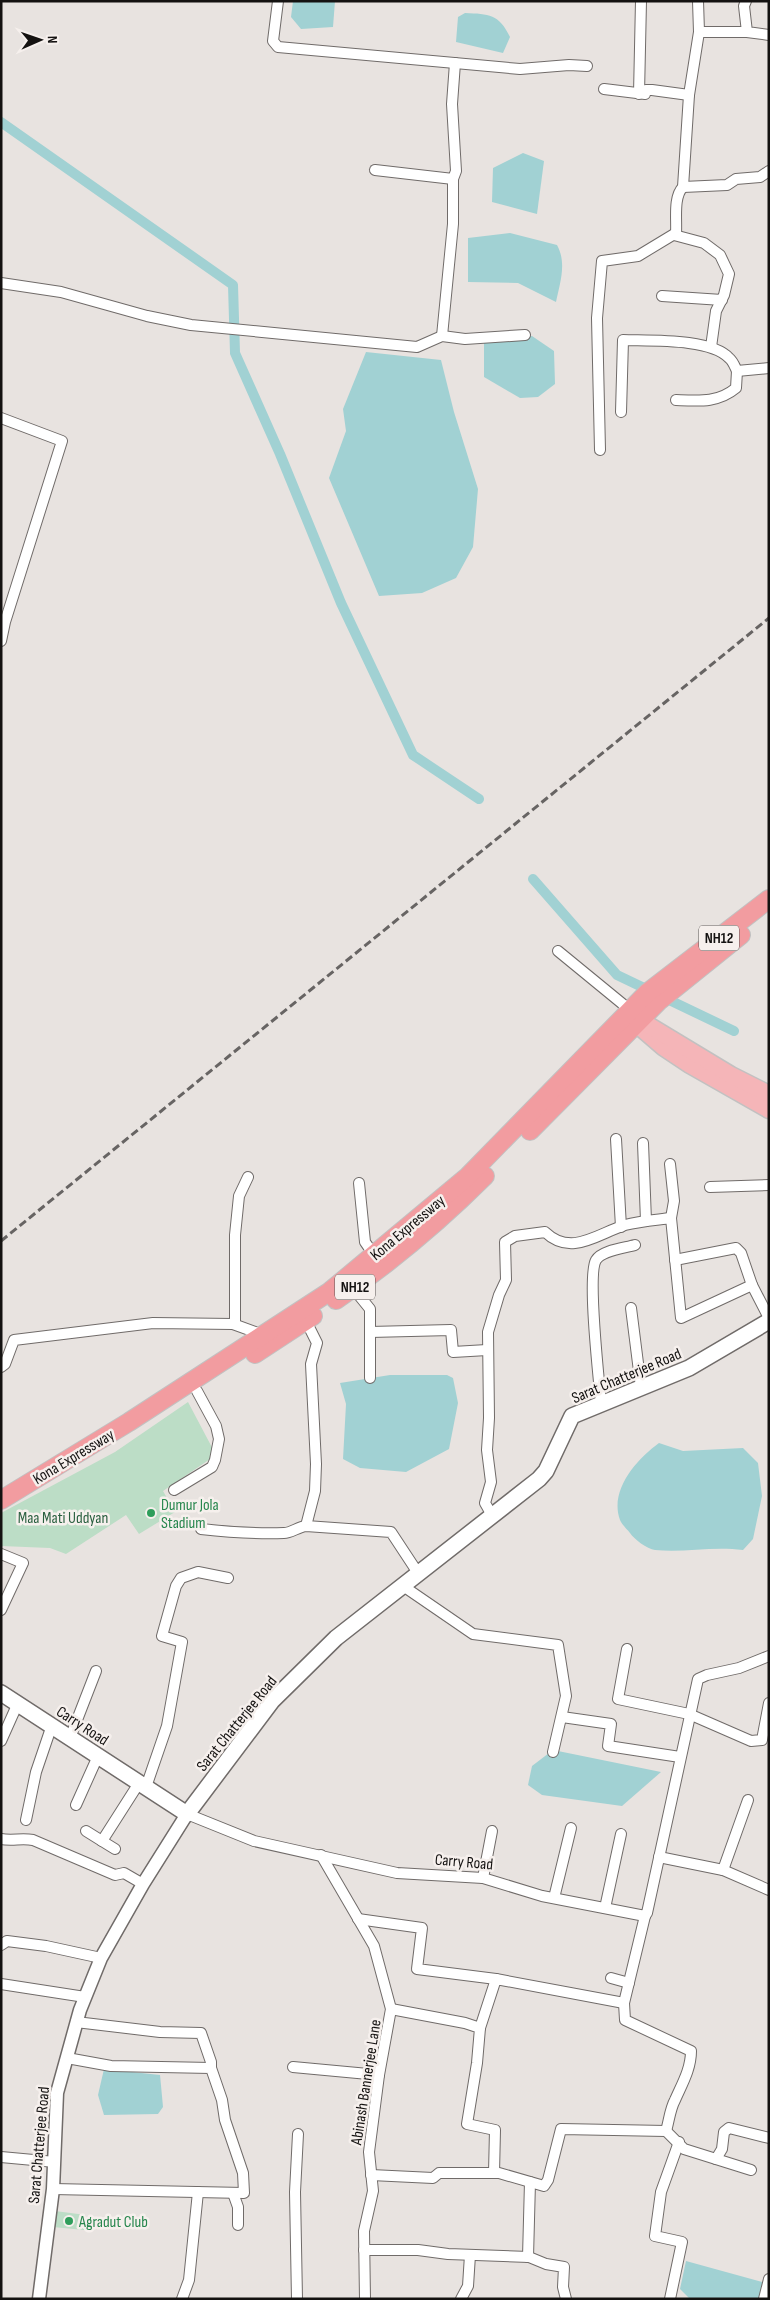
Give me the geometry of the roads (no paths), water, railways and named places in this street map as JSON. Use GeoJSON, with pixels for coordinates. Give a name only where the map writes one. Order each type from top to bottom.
{"type":"FeatureCollection","features":[{"type":"Feature","properties":{"kind":"highway","name":"Kona Expressway"},"geometry":{"type":"LineString","coordinates":[[675,980],[769,899]]}},
{"type":"Feature","properties":{"kind":"highway","name":"Kona Expressway"},"geometry":{"type":"LineString","coordinates":[[1,1500],[129,1422],[329,1292],[468,1177],[631,1015],[675,980],[769,912]]}},
{"type":"Feature","properties":{"kind":"highway","name":"Kona Expressway"},"geometry":{"type":"LineString","coordinates":[[1,1511],[197,1391],[306,1321],[386,1264],[447,1214],[631,1015]]}},
{"type":"Feature","properties":{"kind":"main road"},"geometry":{"type":"LineString","coordinates":[[631,1015],[731,1075],[769,1095]]}},
{"type":"Feature","properties":{"kind":"main road"},"geometry":{"type":"LineString","coordinates":[[631,1015],[663,1047],[690,1065],[769,1110]]}},
{"type":"Feature","properties":{"kind":"main road","name":"Sarat Chatterjee Road"},"geometry":{"type":"LineString","coordinates":[[187,1814],[272,1701],[336,1638],[493,1516],[546,1471],[572,1416],[689,1368],[769,1319]]}},
{"type":"Feature","properties":{"kind":"main road","name":"Carry Road"},"geometry":{"type":"LineString","coordinates":[[1,1693],[187,1814]]}},
{"type":"Feature","properties":{"kind":"street"},"geometry":{"type":"LineString","coordinates":[[278,1],[273,41],[278,47],[520,69],[570,65],[587,66]]}},
{"type":"Feature","properties":{"kind":"street"},"geometry":{"type":"LineString","coordinates":[[639,94],[641,1]]}},
{"type":"Feature","properties":{"kind":"street"},"geometry":{"type":"LineString","coordinates":[[600,450],[597,318],[602,261],[638,256],[676,233],[678,200],[680,191],[683,188],[689,95],[699,32],[698,1]]}},
{"type":"Feature","properties":{"kind":"street"},"geometry":{"type":"LineString","coordinates":[[746,1],[744,6],[747,32]]}},
{"type":"Feature","properties":{"kind":"street"},"geometry":{"type":"LineString","coordinates":[[699,32],[747,32],[769,36]]}},
{"type":"Feature","properties":{"kind":"street"},"geometry":{"type":"LineString","coordinates":[[442,336],[453,224],[453,179],[456,171],[452,104],[455,63]]}},
{"type":"Feature","properties":{"kind":"street"},"geometry":{"type":"LineString","coordinates":[[604,89],[639,94],[645,94],[646,90],[652,90],[689,95]]}},
{"type":"Feature","properties":{"kind":"street"},"geometry":{"type":"LineString","coordinates":[[374,170],[453,179]]}},
{"type":"Feature","properties":{"kind":"street"},"geometry":{"type":"LineString","coordinates":[[683,188],[727,185],[736,180],[760,177],[769,171]]}},
{"type":"Feature","properties":{"kind":"street"},"geometry":{"type":"LineString","coordinates":[[674,235],[704,243],[720,255],[729,274],[722,300],[716,311],[711,347]]}},
{"type":"Feature","properties":{"kind":"street"},"geometry":{"type":"LineString","coordinates":[[1,283],[61,292],[147,316],[214,327],[417,347],[442,336],[466,339],[525,335]]}},
{"type":"Feature","properties":{"kind":"street"},"geometry":{"type":"LineString","coordinates":[[662,296],[722,300]]}},
{"type":"Feature","properties":{"kind":"street"},"geometry":{"type":"LineString","coordinates":[[621,412],[624,340],[674,342],[711,347],[729,357],[738,371],[736,388],[724,397],[708,401],[676,400]]}},
{"type":"Feature","properties":{"kind":"street"},"geometry":{"type":"LineString","coordinates":[[738,371],[769,368]]}},
{"type":"Feature","properties":{"kind":"street"},"geometry":{"type":"LineString","coordinates":[[1,418],[62,441],[5,622],[1,641]]}},
{"type":"Feature","properties":{"kind":"street"},"geometry":{"type":"LineString","coordinates":[[558,951],[631,1015]]}},
{"type":"Feature","properties":{"kind":"street"},"geometry":{"type":"LineString","coordinates":[[616,1139],[621,1227]]}},
{"type":"Feature","properties":{"kind":"street"},"geometry":{"type":"LineString","coordinates":[[643,1143],[646,1221]]}},
{"type":"Feature","properties":{"kind":"street"},"geometry":{"type":"LineString","coordinates":[[670,1164],[674,1201],[671,1218],[681,1318],[752,1285]]}},
{"type":"Feature","properties":{"kind":"street"},"geometry":{"type":"LineString","coordinates":[[235,1324],[236,1225],[239,1196],[248,1177]]}},
{"type":"Feature","properties":{"kind":"street"},"geometry":{"type":"LineString","coordinates":[[359,1183],[364,1242],[374,1255]]}},
{"type":"Feature","properties":{"kind":"street"},"geometry":{"type":"LineString","coordinates":[[710,1187],[769,1185]]}},
{"type":"Feature","properties":{"kind":"street"},"geometry":{"type":"LineString","coordinates":[[493,1516],[485,1503],[491,1482],[487,1450],[489,1418],[487,1350],[488,1332],[499,1295],[506,1280],[504,1242],[515,1236],[545,1232],[553,1239],[564,1244],[576,1243],[594,1239],[621,1227],[671,1218]]}},
{"type":"Feature","properties":{"kind":"street"},"geometry":{"type":"LineString","coordinates":[[601,1403],[592,1285],[595,1261],[600,1256],[635,1245]]}},
{"type":"Feature","properties":{"kind":"street"},"geometry":{"type":"LineString","coordinates":[[675,1260],[736,1248],[741,1253],[752,1285],[769,1319]]}},
{"type":"Feature","properties":{"kind":"street"},"geometry":{"type":"LineString","coordinates":[[353,1288],[370,1309],[370,1378]]}},
{"type":"Feature","properties":{"kind":"street"},"geometry":{"type":"LineString","coordinates":[[631,1308],[641,1387]]}},
{"type":"Feature","properties":{"kind":"street"},"geometry":{"type":"LineString","coordinates":[[306,1321],[316,1343],[310,1364],[316,1464],[315,1491],[306,1526]]}},
{"type":"Feature","properties":{"kind":"street"},"geometry":{"type":"LineString","coordinates":[[1,1367],[6,1364],[14,1340],[153,1323],[235,1324],[262,1335]]}},
{"type":"Feature","properties":{"kind":"street"},"geometry":{"type":"LineString","coordinates":[[370,1332],[451,1330],[453,1352],[487,1350]]}},
{"type":"Feature","properties":{"kind":"street"},"geometry":{"type":"LineString","coordinates":[[174,1490],[212,1467],[215,1460],[219,1439],[216,1426],[197,1391]]}},
{"type":"Feature","properties":{"kind":"street"},"geometry":{"type":"LineString","coordinates":[[201,1529],[240,1533],[287,1533],[296,1527],[306,1526],[391,1532],[418,1573]]}},
{"type":"Feature","properties":{"kind":"street"},"geometry":{"type":"LineString","coordinates":[[1,1554],[22,1564],[1,1610]]}},
{"type":"Feature","properties":{"kind":"street"},"geometry":{"type":"LineString","coordinates":[[102,1841],[143,1785],[167,1726],[182,1642],[162,1636],[176,1586],[181,1578],[198,1572],[228,1578]]}},
{"type":"Feature","properties":{"kind":"street"},"geometry":{"type":"LineString","coordinates":[[403,1586],[472,1634],[558,1646],[566,1696],[553,1752]]}},
{"type":"Feature","properties":{"kind":"street"},"geometry":{"type":"LineString","coordinates":[[627,1649],[618,1699],[689,1714],[751,1741],[762,1740],[769,1703]]}},
{"type":"Feature","properties":{"kind":"street"},"geometry":{"type":"LineString","coordinates":[[666,2131],[674,2101],[682,2087],[691,2059],[691,2051],[625,2020],[624,2004],[647,1914],[689,1714],[698,1680],[701,1677],[739,1668],[769,1656]]}},
{"type":"Feature","properties":{"kind":"street"},"geometry":{"type":"LineString","coordinates":[[70,1738],[96,1670]]}},
{"type":"Feature","properties":{"kind":"street"},"geometry":{"type":"LineString","coordinates":[[1,1741],[18,1704]]}},
{"type":"Feature","properties":{"kind":"street"},"geometry":{"type":"LineString","coordinates":[[562,1717],[611,1724],[608,1746],[680,1757]]}},
{"type":"Feature","properties":{"kind":"street"},"geometry":{"type":"LineString","coordinates":[[26,1820],[36,1772],[52,1725]]}},
{"type":"Feature","properties":{"kind":"street"},"geometry":{"type":"LineString","coordinates":[[76,1805],[98,1756]]}},
{"type":"Feature","properties":{"kind":"street"},"geometry":{"type":"LineString","coordinates":[[723,1870],[748,1800]]}},
{"type":"Feature","properties":{"kind":"street","name":"Carry Road"},"geometry":{"type":"LineString","coordinates":[[187,1814],[254,1841],[398,1873],[483,1878],[554,1898],[645,1916]]}},
{"type":"Feature","properties":{"kind":"street","name":"Sarat Chatterjee Road"},"geometry":{"type":"LineString","coordinates":[[39,2299],[53,2189],[57,2093],[76,2022],[101,1958],[143,1884],[187,1814]]}},
{"type":"Feature","properties":{"kind":"street"},"geometry":{"type":"LineString","coordinates":[[554,1898],[571,1828]]}},
{"type":"Feature","properties":{"kind":"street"},"geometry":{"type":"LineString","coordinates":[[86,1831],[115,1849]]}},
{"type":"Feature","properties":{"kind":"street"},"geometry":{"type":"LineString","coordinates":[[483,1878],[492,1831]]}},
{"type":"Feature","properties":{"kind":"street"},"geometry":{"type":"LineString","coordinates":[[605,1908],[621,1834]]}},
{"type":"Feature","properties":{"kind":"street"},"geometry":{"type":"LineString","coordinates":[[1,1839],[10,1841],[22,1838],[33,1840],[115,1875],[124,1873],[143,1884]]}},
{"type":"Feature","properties":{"kind":"street","name":"Abinash Bannerjee Lane"},"geometry":{"type":"LineString","coordinates":[[321,1855],[374,1946],[392,2009],[378,2075],[369,2152],[373,2191],[364,2231],[365,2299]]}},
{"type":"Feature","properties":{"kind":"street"},"geometry":{"type":"LineString","coordinates":[[659,1857],[723,1870],[769,1890]]}},
{"type":"Feature","properties":{"kind":"street"},"geometry":{"type":"LineString","coordinates":[[358,1919],[422,1928],[416,1969],[496,1979],[624,2004]]}},
{"type":"Feature","properties":{"kind":"street"},"geometry":{"type":"LineString","coordinates":[[1,1945],[6,1942],[46,1946],[101,1958]]}},
{"type":"Feature","properties":{"kind":"street"},"geometry":{"type":"LineString","coordinates":[[611,1978],[629,1983]]}},
{"type":"Feature","properties":{"kind":"street"},"geometry":{"type":"LineString","coordinates":[[494,2174],[495,2130],[466,2124],[477,2063],[480,2028],[496,1979]]}},
{"type":"Feature","properties":{"kind":"street"},"geometry":{"type":"LineString","coordinates":[[1,1984],[85,1997]]}},
{"type":"Feature","properties":{"kind":"street"},"geometry":{"type":"LineString","coordinates":[[392,2009],[465,2023],[480,2028]]}},
{"type":"Feature","properties":{"kind":"street"},"geometry":{"type":"LineString","coordinates":[[53,2189],[244,2193],[243,2174],[225,2120],[222,2100],[201,2033],[160,2032],[76,2022]]}},
{"type":"Feature","properties":{"kind":"street"},"geometry":{"type":"LineString","coordinates":[[67,2058],[111,2066],[211,2068]]}},
{"type":"Feature","properties":{"kind":"street"},"geometry":{"type":"LineString","coordinates":[[293,2067],[378,2075]]}},
{"type":"Feature","properties":{"kind":"street"},"geometry":{"type":"LineString","coordinates":[[716,2159],[722,2150],[724,2132],[729,2128],[769,2138]]}},
{"type":"Feature","properties":{"kind":"street"},"geometry":{"type":"LineString","coordinates":[[371,2175],[433,2178],[439,2173],[494,2174],[544,2186],[548,2180],[561,2129],[666,2131],[684,2149],[750,2170]]}},
{"type":"Feature","properties":{"kind":"street"},"geometry":{"type":"LineString","coordinates":[[297,2299],[295,2192],[298,2134]]}},
{"type":"Feature","properties":{"kind":"street"},"geometry":{"type":"LineString","coordinates":[[670,2299],[682,2242],[655,2236],[661,2192],[679,2142]]}},
{"type":"Feature","properties":{"kind":"street"},"geometry":{"type":"LineString","coordinates":[[1,2157],[55,2162]]}},
{"type":"Feature","properties":{"kind":"street"},"geometry":{"type":"LineString","coordinates":[[528,2257],[530,2182]]}},
{"type":"Feature","properties":{"kind":"street"},"geometry":{"type":"LineString","coordinates":[[182,2299],[188,2280],[198,2192]]}},
{"type":"Feature","properties":{"kind":"street"},"geometry":{"type":"LineString","coordinates":[[233,2193],[238,2207],[238,2225]]}},
{"type":"Feature","properties":{"kind":"street"},"geometry":{"type":"LineString","coordinates":[[364,2250],[418,2250],[470,2255],[528,2257],[546,2264],[564,2267],[563,2286],[566,2299]]}},
{"type":"Feature","properties":{"kind":"street"},"geometry":{"type":"LineString","coordinates":[[461,2299],[468,2286],[470,2255]]}},
{"type":"Feature","properties":{"kind":"street"},"geometry":{"type":"LineString","coordinates":[[764,2299],[769,2279]]}},
{"type":"Feature","properties":{"kind":"water"},"geometry":{"type":"Polygon","coordinates":[[[293,1],[335,1],[333,27],[301,29],[291,17],[293,1]]]}},
{"type":"Feature","properties":{"kind":"water"},"geometry":{"type":"Polygon","coordinates":[[[465,13],[487,15],[502,24],[510,37],[503,53],[456,42],[458,17],[465,13]]]}},
{"type":"Feature","properties":{"kind":"water"},"geometry":{"type":"Polygon","coordinates":[[[523,153],[544,161],[537,214],[492,202],[493,168],[523,153]]]}},
{"type":"Feature","properties":{"kind":"water"},"geometry":{"type":"Polygon","coordinates":[[[510,233],[557,245],[562,259],[562,266],[556,302],[518,283],[468,282],[468,238],[510,233]]]}},
{"type":"Feature","properties":{"kind":"water"},"geometry":{"type":"Polygon","coordinates":[[[532,336],[554,351],[555,384],[538,397],[520,398],[484,377],[484,341],[532,336]]]}},
{"type":"Feature","properties":{"kind":"water"},"geometry":{"type":"Polygon","coordinates":[[[366,352],[441,360],[454,412],[478,489],[473,547],[456,578],[422,593],[379,596],[329,478],[346,431],[343,409],[366,352]]]}},
{"type":"Feature","properties":{"kind":"water"},"geometry":{"type":"Polygon","coordinates":[[[390,1375],[447,1375],[453,1378],[458,1403],[449,1449],[406,1472],[360,1468],[343,1459],[346,1404],[340,1383],[390,1375]]]}},
{"type":"Feature","properties":{"kind":"water"},"geometry":{"type":"Polygon","coordinates":[[[659,1443],[683,1451],[743,1448],[758,1463],[762,1496],[753,1539],[743,1550],[655,1550],[648,1548],[638,1541],[623,1525],[618,1509],[618,1498],[622,1487],[634,1466],[659,1443]]]}},
{"type":"Feature","properties":{"kind":"water"},"geometry":{"type":"Polygon","coordinates":[[[553,1750],[661,1772],[622,1806],[542,1795],[528,1785],[532,1766],[553,1750]]]}},
{"type":"Feature","properties":{"kind":"water"},"geometry":{"type":"Polygon","coordinates":[[[104,2069],[160,2075],[163,2107],[158,2114],[104,2115],[98,2095],[104,2069]]]}},
{"type":"Feature","properties":{"kind":"water"},"geometry":{"type":"Polygon","coordinates":[[[686,2261],[766,2283],[761,2299],[690,2299],[680,2289],[686,2261]]]}},
{"type":"Feature","properties":{"kind":"waterway"},"geometry":{"type":"LineString","coordinates":[[1,122],[233,285],[235,353],[280,454],[341,603],[413,755],[479,799]]}},
{"type":"Feature","properties":{"kind":"waterway"},"geometry":{"type":"LineString","coordinates":[[533,879],[617,975],[734,1031]]}},
{"type":"Feature","properties":{"kind":"railway"},"geometry":{"type":"LineString","coordinates":[[1,1241],[769,618]]}},
{"type":"Feature","properties":{"kind":"place","name":"Dumur Jola Stadium"},"geometry":{"type":"Point","coordinates":[151,1513]}},
{"type":"Feature","properties":{"kind":"place","name":"Agradut Club"},"geometry":{"type":"Point","coordinates":[69,2221]}},
{"type":"Feature","properties":{"kind":"park label","name":"Maa Mati Uddyan"},"geometry":{"type":"Point","coordinates":[63,1517]}}]}
